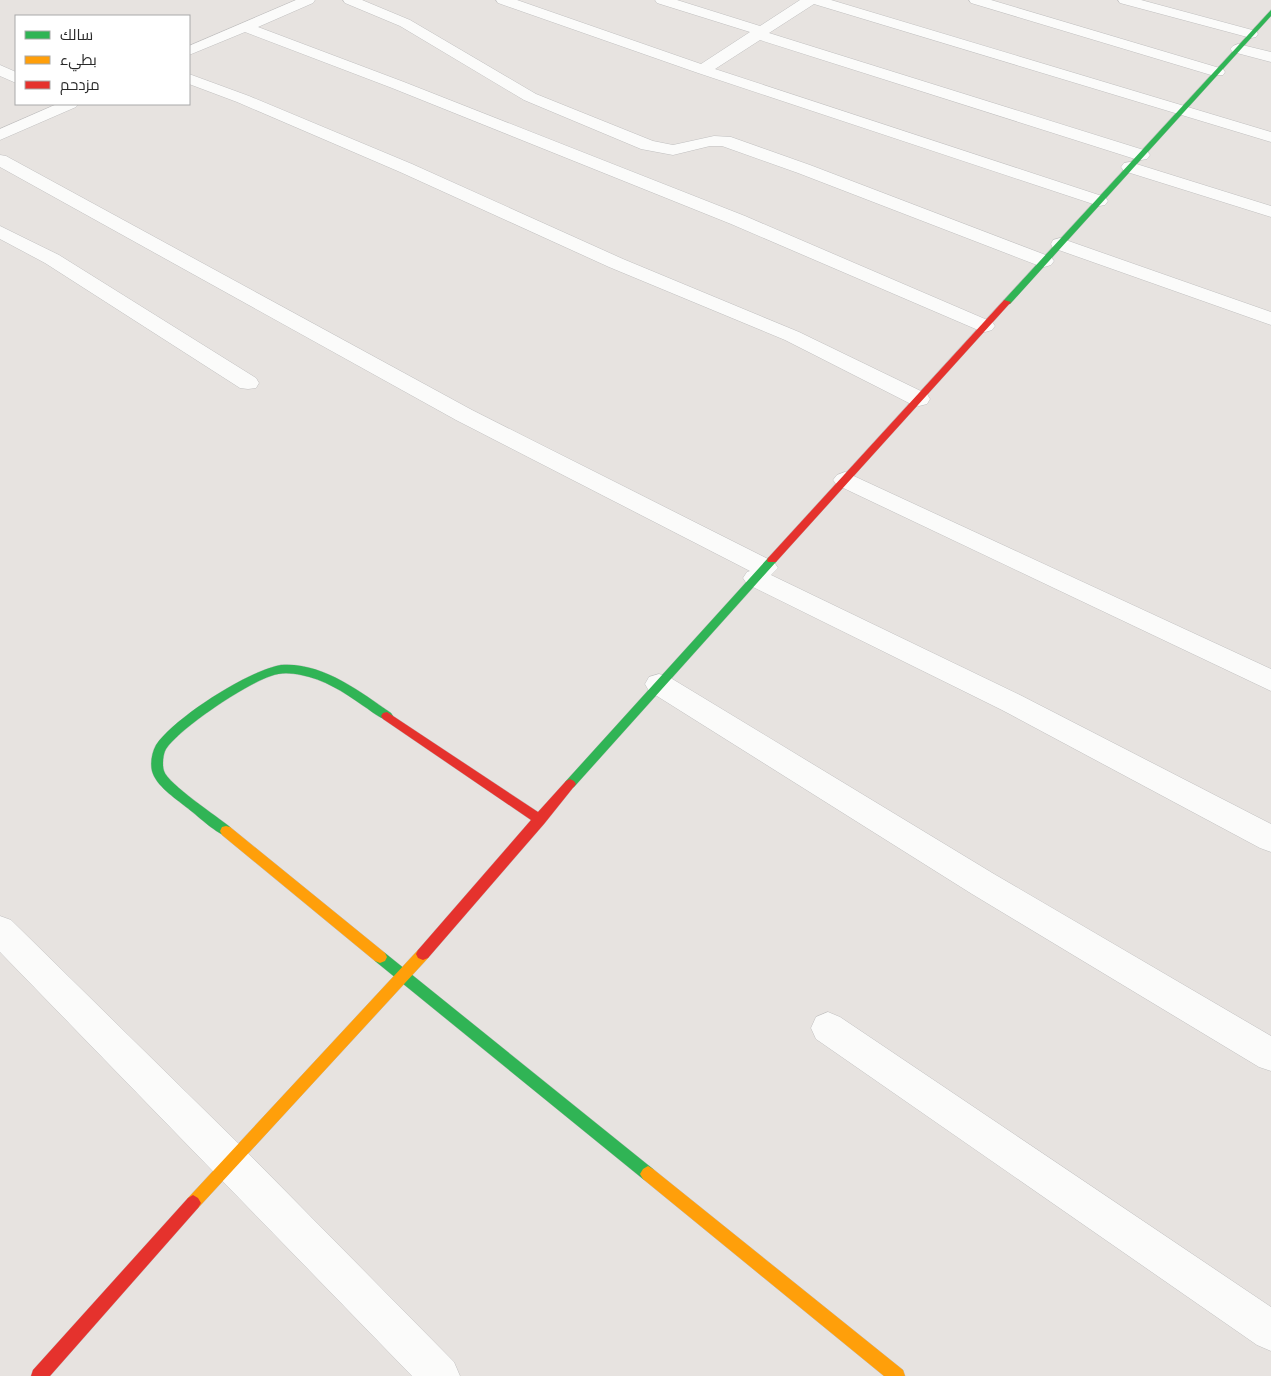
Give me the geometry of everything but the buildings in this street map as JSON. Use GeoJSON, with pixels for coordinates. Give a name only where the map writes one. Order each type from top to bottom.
{"type":"FeatureCollection","features":[{"type":"Feature","properties":{"kind":"street"},"geometry":{"type":"LineString","coordinates":[[190,51],[308,0]]}},
{"type":"Feature","properties":{"kind":"street"},"geometry":{"type":"LineString","coordinates":[[350,0],[406,24],[530,97],[647,145],[660,149],[681,150],[713,140],[725,141],[804,169],[1044,261]]}},
{"type":"Feature","properties":{"kind":"street"},"geometry":{"type":"LineString","coordinates":[[503,0],[703,70],[1099,201]]}},
{"type":"Feature","properties":{"kind":"street"},"geometry":{"type":"LineString","coordinates":[[662,0],[1136,161],[1271,212]]}},
{"type":"Feature","properties":{"kind":"street"},"geometry":{"type":"LineString","coordinates":[[703,70],[810,0]]}},
{"type":"Feature","properties":{"kind":"street"},"geometry":{"type":"LineString","coordinates":[[816,0],[1271,137]]}},
{"type":"Feature","properties":{"kind":"street"},"geometry":{"type":"LineString","coordinates":[[976,0],[1217,72]]}},
{"type":"Feature","properties":{"kind":"street"},"geometry":{"type":"LineString","coordinates":[[1126,0],[1252,34]]}},
{"type":"Feature","properties":{"kind":"street"},"geometry":{"type":"LineString","coordinates":[[39,1376],[230,1161],[403,976],[659,684],[1271,12]]}},
{"type":"Feature","properties":{"kind":"street"},"geometry":{"type":"LineString","coordinates":[[245,27],[398,84],[738,220],[985,326]]}},
{"type":"Feature","properties":{"kind":"street"},"geometry":{"type":"LineString","coordinates":[[1238,49],[1271,57]]}},
{"type":"Feature","properties":{"kind":"street"},"geometry":{"type":"LineString","coordinates":[[0,70],[15,78]]}},
{"type":"Feature","properties":{"kind":"street"},"geometry":{"type":"LineString","coordinates":[[190,79],[243,99],[406,168],[616,263],[792,336],[919,399]]}},
{"type":"Feature","properties":{"kind":"street"},"geometry":{"type":"LineString","coordinates":[[0,136],[68,105]]}},
{"type":"Feature","properties":{"kind":"street"},"geometry":{"type":"LineString","coordinates":[[0,160],[464,415],[760,573],[1271,839]]}},
{"type":"Feature","properties":{"kind":"street"},"geometry":{"type":"LineString","coordinates":[[0,232],[52,259],[248,383]]}},
{"type":"Feature","properties":{"kind":"street"},"geometry":{"type":"LineString","coordinates":[[1060,244],[1271,319]]}},
{"type":"Feature","properties":{"kind":"street"},"geometry":{"type":"LineString","coordinates":[[845,480],[1271,681]]}},
{"type":"Feature","properties":{"kind":"street"},"geometry":{"type":"LineString","coordinates":[[540,820],[333,680],[299,670],[272,670],[253,677],[168,738],[159,750],[158,773],[166,784],[200,808],[403,976],[897,1376]]}},
{"type":"Feature","properties":{"kind":"street"},"geometry":{"type":"LineString","coordinates":[[659,684],[983,884],[1271,1055]]}},
{"type":"Feature","properties":{"kind":"street"},"geometry":{"type":"LineString","coordinates":[[0,930],[230,1161],[440,1376]]}},
{"type":"Feature","properties":{"kind":"street"},"geometry":{"type":"LineString","coordinates":[[828,1028],[1271,1331]]}},
{"type":"Feature","properties":{"kind":"traffic: fast"},"geometry":{"type":"LineString","coordinates":[[1007,302],[1271,12]]}},
{"type":"Feature","properties":{"kind":"traffic: fast"},"geometry":{"type":"LineString","coordinates":[[570,784],[772,560]]}},
{"type":"Feature","properties":{"kind":"traffic: fast"},"geometry":{"type":"LineString","coordinates":[[226,831],[177,793],[158,772],[158,754],[165,742],[204,710],[257,677],[285,669],[303,671],[329,680],[353,693],[387,716]]}},
{"type":"Feature","properties":{"kind":"traffic: fast"},"geometry":{"type":"LineString","coordinates":[[380,957],[648,1174]]}},
{"type":"Feature","properties":{"kind":"traffic: slow"},"geometry":{"type":"LineString","coordinates":[[226,831],[380,957]]}},
{"type":"Feature","properties":{"kind":"traffic: slow"},"geometry":{"type":"LineString","coordinates":[[193,1203],[423,954]]}},
{"type":"Feature","properties":{"kind":"traffic: slow"},"geometry":{"type":"LineString","coordinates":[[648,1174],[897,1376]]}},
{"type":"Feature","properties":{"kind":"traffic: jam"},"geometry":{"type":"LineString","coordinates":[[772,560],[1007,302]]}},
{"type":"Feature","properties":{"kind":"traffic: jam"},"geometry":{"type":"LineString","coordinates":[[387,716],[540,820]]}},
{"type":"Feature","properties":{"kind":"traffic: jam"},"geometry":{"type":"LineString","coordinates":[[423,954],[570,784]]}},
{"type":"Feature","properties":{"kind":"traffic: jam"},"geometry":{"type":"LineString","coordinates":[[39,1376],[193,1203]]}}]}
